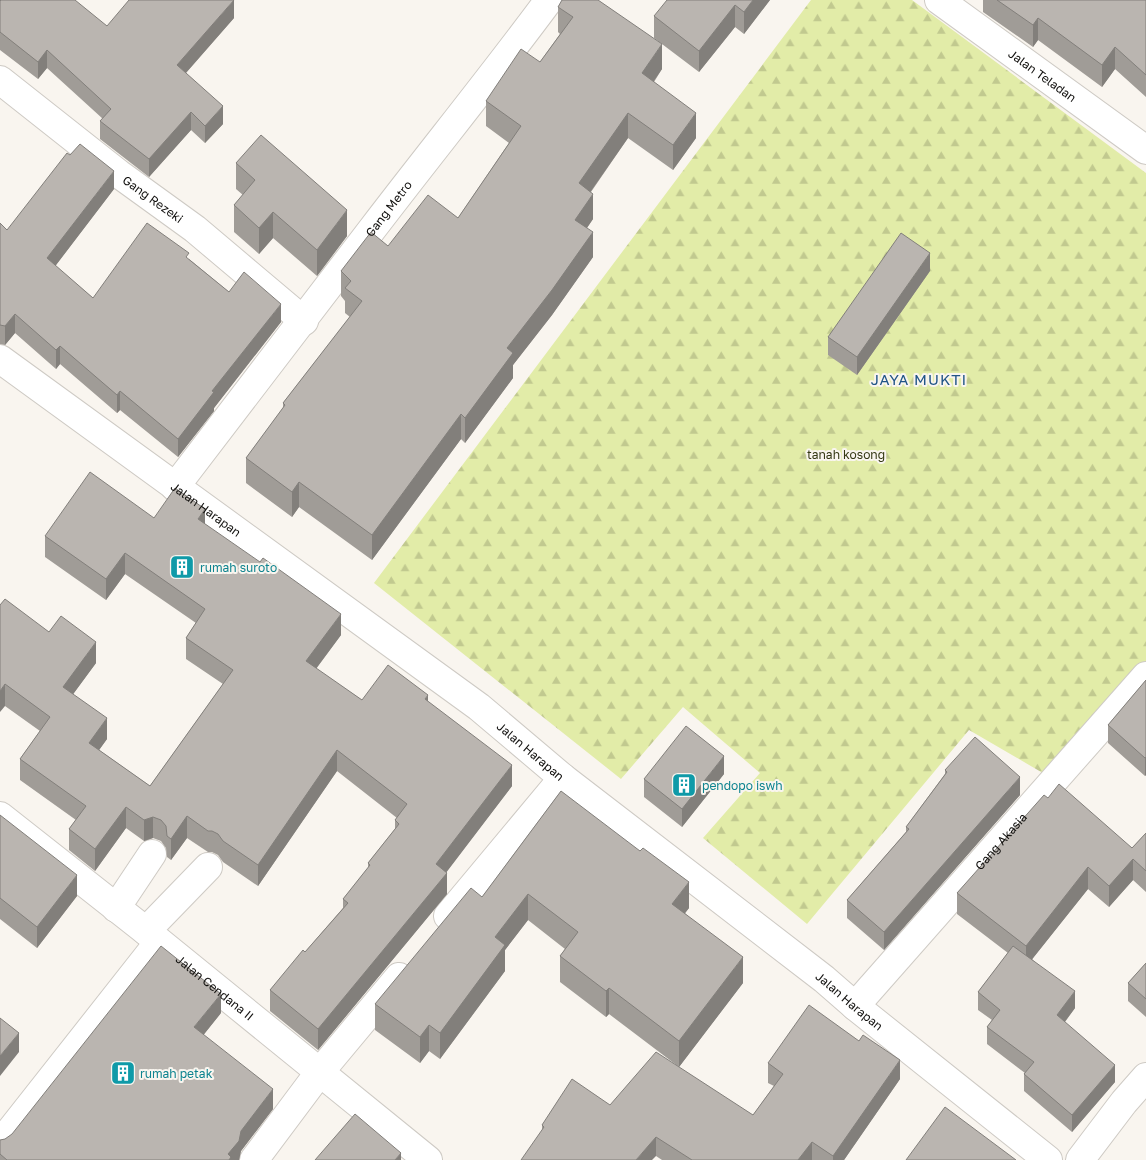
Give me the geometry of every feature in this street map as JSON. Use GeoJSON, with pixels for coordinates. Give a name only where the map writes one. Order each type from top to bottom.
{"type":"FeatureCollection","features":[{"type":"Feature","properties":{"kind":"street","name":"Gang Metro"},"geometry":{"type":"LineString","coordinates":[[175,487],[502,64],[549,0]]}},
{"type":"Feature","properties":{"kind":"street","name":"Jalan Teladan"},"geometry":{"type":"LineString","coordinates":[[946,2],[1146,150]]}},
{"type":"Feature","properties":{"kind":"street","name":"Gang Rezeki"},"geometry":{"type":"LineString","coordinates":[[0,80],[119,174],[195,229],[304,321]]}},
{"type":"Feature","properties":{"kind":"street","name":"Jalan Harapan"},"geometry":{"type":"LineString","coordinates":[[0,359],[479,707],[563,778],[824,979],[855,1006],[1048,1160]]}},
{"type":"Feature","properties":{"kind":"street","name":"Gang Akasia"},"geometry":{"type":"LineString","coordinates":[[855,1006],[1146,676]]}},
{"type":"Feature","properties":{"kind":"street"},"geometry":{"type":"LineString","coordinates":[[432,936],[563,778]]}},
{"type":"Feature","properties":{"kind":"street","name":"Jalan Cendana II"},"geometry":{"type":"LineString","coordinates":[[0,816],[153,937],[428,1160]]}},
{"type":"Feature","properties":{"kind":"street"},"geometry":{"type":"LineString","coordinates":[[116,908],[152,854]]}},
{"type":"Feature","properties":{"kind":"street"},"geometry":{"type":"LineString","coordinates":[[0,1144],[153,937],[208,868]]}},
{"type":"Feature","properties":{"kind":"street"},"geometry":{"type":"LineString","coordinates":[[254,1160],[319,1073],[413,959]]}},
{"type":"Feature","properties":{"kind":"street"},"geometry":{"type":"LineString","coordinates":[[1080,1160],[1124,1102],[1146,1077]]}},
{"type":"Feature","properties":{"kind":"green space","name":"tanah kosong"},"geometry":{"type":"Polygon","coordinates":[[[811,0],[912,0],[1146,173],[1146,667],[1048,776],[969,730],[807,924],[703,838],[760,773],[683,707],[621,779],[374,583],[811,0]]]}},
{"type":"Feature","properties":{"kind":"building"},"geometry":{"type":"Polygon","coordinates":[[[1,0],[75,0],[107,26],[129,0],[234,0],[177,65],[223,106],[205,126],[191,112],[149,159],[100,121],[111,109],[47,50],[38,62],[0,32],[1,0]]]}},
{"type":"Feature","properties":{"kind":"building"},"geometry":{"type":"Polygon","coordinates":[[[562,0],[598,0],[662,44],[642,73],[696,113],[673,145],[628,113],[579,183],[593,194],[575,220],[593,232],[552,290],[507,348],[513,353],[465,418],[461,414],[372,535],[299,482],[292,492],[246,458],[285,405],[283,403],[362,301],[345,288],[351,281],[341,271],[371,232],[388,246],[428,195],[458,218],[521,126],[486,101],[521,49],[540,62],[573,17],[558,7],[562,0]]]}},
{"type":"Feature","properties":{"kind":"building"},"geometry":{"type":"Polygon","coordinates":[[[667,0],[753,0],[744,12],[735,5],[699,51],[654,16],[667,0]]]}},
{"type":"Feature","properties":{"kind":"building"},"geometry":{"type":"Polygon","coordinates":[[[997,0],[1146,0],[1146,75],[1115,47],[1102,65],[1038,18],[1033,25],[997,0]]]}},
{"type":"Feature","properties":{"kind":"building"},"geometry":{"type":"Polygon","coordinates":[[[261,135],[347,210],[317,250],[273,212],[259,228],[234,205],[255,180],[236,163],[261,135]]]}},
{"type":"Feature","properties":{"kind":"building"},"geometry":{"type":"Polygon","coordinates":[[[80,144],[114,171],[47,258],[93,298],[147,223],[189,253],[186,257],[229,292],[244,272],[281,304],[212,391],[214,392],[178,439],[120,391],[117,395],[60,346],[56,350],[15,314],[5,326],[0,325],[0,223],[7,230],[67,153],[70,155],[80,144]]]}},
{"type":"Feature","properties":{"kind":"building"},"geometry":{"type":"Polygon","coordinates":[[[901,233],[930,253],[857,357],[828,337],[901,233]]]}},
{"type":"Feature","properties":{"kind":"building"},"geometry":{"type":"Polygon","coordinates":[[[90,472],[154,518],[175,488],[205,509],[198,519],[260,562],[263,558],[341,614],[306,661],[362,700],[388,665],[428,695],[425,699],[512,765],[436,864],[447,873],[318,1029],[270,990],[303,950],[305,952],[348,903],[343,899],[370,865],[368,863],[399,824],[395,820],[407,804],[337,750],[258,865],[223,841],[218,834],[208,831],[187,816],[171,839],[167,836],[166,826],[161,820],[153,817],[144,820],[126,807],[95,849],[69,829],[86,806],[20,759],[50,717],[5,684],[0,691],[0,605],[5,599],[49,632],[61,616],[96,642],[63,687],[107,718],[89,743],[150,786],[233,670],[186,638],[205,609],[125,553],[106,579],[45,536],[90,472]]]}},
{"type":"Feature","properties":{"kind":"building"},"geometry":{"type":"Polygon","coordinates":[[[1146,680],[1146,757],[1145,758],[1108,725],[1146,680]]]}},
{"type":"Feature","properties":{"kind":"building","name":"pendopo iswh"},"geometry":{"type":"Polygon","coordinates":[[[686,726],[724,756],[682,809],[644,779],[686,726]]]}},
{"type":"Feature","properties":{"kind":"building"},"geometry":{"type":"Polygon","coordinates":[[[975,737],[1020,777],[884,932],[847,900],[909,829],[906,827],[947,772],[945,770],[975,737]]]}},
{"type":"Feature","properties":{"kind":"building"},"geometry":{"type":"Polygon","coordinates":[[[1059,784],[1132,848],[1146,833],[1146,871],[1133,859],[1109,886],[1088,867],[1026,946],[957,893],[1044,795],[1048,798],[1059,784]]]}},
{"type":"Feature","properties":{"kind":"building"},"geometry":{"type":"Polygon","coordinates":[[[561,791],[640,851],[643,848],[689,882],[672,904],[743,957],[679,1041],[609,988],[606,991],[560,956],[578,932],[528,894],[495,937],[505,945],[440,1033],[429,1025],[420,1037],[375,1004],[471,888],[482,897],[561,791]]]}},
{"type":"Feature","properties":{"kind":"building"},"geometry":{"type":"Polygon","coordinates":[[[0,815],[77,875],[37,927],[0,898],[0,815]]]}},
{"type":"Feature","properties":{"kind":"building"},"geometry":{"type":"Polygon","coordinates":[[[161,946],[221,994],[194,1027],[273,1089],[241,1131],[239,1141],[228,1154],[231,1157],[229,1160],[7,1160],[0,1154],[0,1140],[12,1134],[161,946]]]}},
{"type":"Feature","properties":{"kind":"building"},"geometry":{"type":"Polygon","coordinates":[[[1013,946],[1075,991],[1057,1015],[1115,1065],[1072,1115],[1024,1074],[1034,1062],[987,1027],[1000,1010],[978,992],[1013,946]]]}},
{"type":"Feature","properties":{"kind":"building"},"geometry":{"type":"Polygon","coordinates":[[[1146,963],[1146,999],[1128,983],[1146,963]]]}},
{"type":"Feature","properties":{"kind":"building"},"geometry":{"type":"Polygon","coordinates":[[[809,1005],[859,1041],[863,1035],[900,1060],[833,1156],[812,1142],[798,1160],[692,1160],[656,1137],[636,1160],[521,1160],[544,1127],[542,1125],[572,1079],[610,1105],[656,1052],[753,1115],[783,1074],[768,1063],[809,1005]]]}},
{"type":"Feature","properties":{"kind":"building"},"geometry":{"type":"Polygon","coordinates":[[[0,1018],[19,1033],[0,1056],[0,1018]]]}},
{"type":"Feature","properties":{"kind":"building"},"geometry":{"type":"Polygon","coordinates":[[[945,1107],[1016,1160],[906,1160],[945,1107]]]}},
{"type":"Feature","properties":{"kind":"building"},"geometry":{"type":"Polygon","coordinates":[[[355,1114],[401,1153],[395,1160],[315,1160],[355,1114]]]}},
{"type":"Feature","properties":{"kind":"place","name":"rumah suroto"},"geometry":{"type":"Point","coordinates":[182,567]}},
{"type":"Feature","properties":{"kind":"place","name":"pendopo iswh"},"geometry":{"type":"Point","coordinates":[684,785]}},
{"type":"Feature","properties":{"kind":"place","name":"rumah petak"},"geometry":{"type":"Point","coordinates":[123,1073]}},
{"type":"Feature","properties":{"kind":"district","name":"JAYA MUKTI"},"geometry":{"type":"Point","coordinates":[919,379]}}]}
